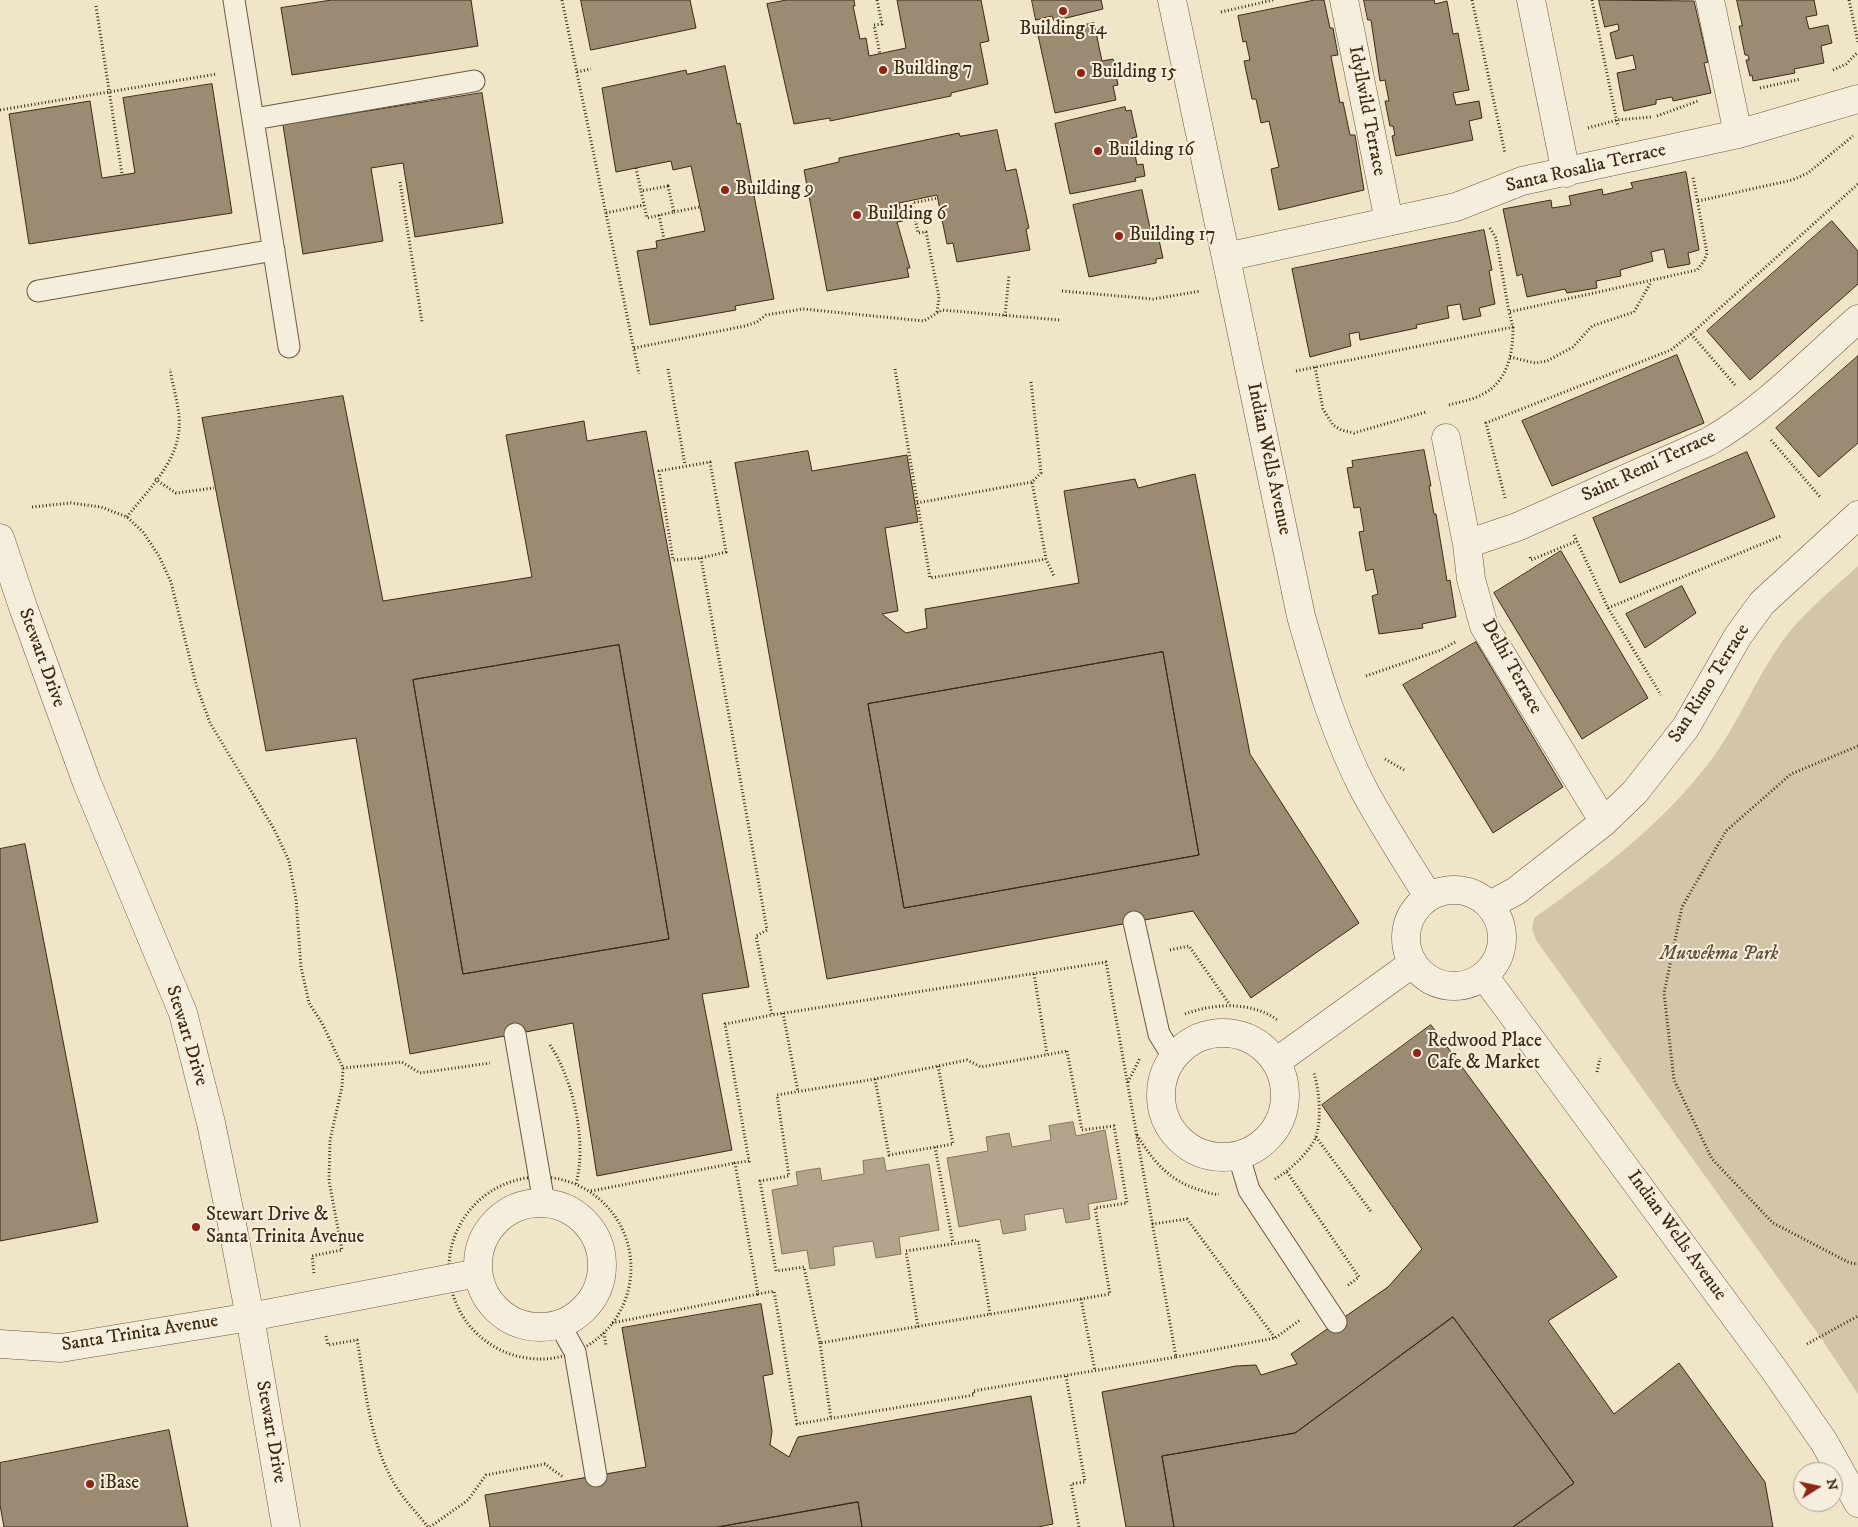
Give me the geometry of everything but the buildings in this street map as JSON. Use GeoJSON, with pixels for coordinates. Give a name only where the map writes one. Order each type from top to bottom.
{"type":"FeatureCollection","features":[{"type":"Feature","properties":{"kind":"street","name":"Indian Wells Avenue"},"geometry":{"type":"LineString","coordinates":[[1172,0],[1301,616],[1319,679],[1341,740],[1365,791],[1428,896]]}},
{"type":"Feature","properties":{"kind":"street","name":"Idyllwild Terrace"},"geometry":{"type":"LineString","coordinates":[[1344,0],[1389,221]]}},
{"type":"Feature","properties":{"kind":"street"},"geometry":{"type":"LineString","coordinates":[[1531,0],[1566,173]]}},
{"type":"Feature","properties":{"kind":"street"},"geometry":{"type":"LineString","coordinates":[[1710,0],[1738,134]]}},
{"type":"Feature","properties":{"kind":"street","name":"Santa Rosalia Terrace"},"geometry":{"type":"LineString","coordinates":[[1226,257],[1456,207],[1522,180],[1566,173],[1738,134],[1858,99]]}},
{"type":"Feature","properties":{"kind":"street","name":"Saint Remi Terrace"},"geometry":{"type":"LineString","coordinates":[[1467,544],[1517,527],[1680,457],[1720,435],[1762,403],[1858,318]]}},
{"type":"Feature","properties":{"kind":"street","name":"Delhi Terrace"},"geometry":{"type":"LineString","coordinates":[[1446,438],[1467,544],[1471,579],[1484,626],[1604,822]]}},
{"type":"Feature","properties":{"kind":"street","name":"San Rimo Terrace"},"geometry":{"type":"LineString","coordinates":[[1490,905],[1516,891],[1604,822],[1635,792],[1686,727],[1738,636],[1762,603],[1858,515]]}},
{"type":"Feature","properties":{"kind":"street","name":"Stewart Drive"},"geometry":{"type":"LineString","coordinates":[[0,538],[22,607],[87,782],[183,1013],[211,1123],[250,1317],[286,1527]]}},
{"type":"Feature","properties":{"kind":"street"},"geometry":{"type":"LineString","coordinates":[[1453,888],[1467,890],[1479,896],[1490,905],[1499,918],[1503,934],[1501,950],[1495,964],[1484,976],[1470,984],[1454,987],[1438,984],[1424,976],[1412,963],[1407,949],[1406,934],[1409,920],[1416,906],[1428,896],[1453,888]]}},
{"type":"Feature","properties":{"kind":"street"},"geometry":{"type":"LineString","coordinates":[[1276,1062],[1412,963]]}},
{"type":"Feature","properties":{"kind":"street","name":"Indian Wells Avenue"},"geometry":{"type":"LineString","coordinates":[[1484,976],[1779,1378],[1824,1442],[1858,1503]]}},
{"type":"Feature","properties":{"kind":"street"},"geometry":{"type":"LineString","coordinates":[[1226,1032],[1251,1040],[1262,1047],[1276,1062],[1286,1090],[1285,1104],[1281,1119],[1264,1143],[1238,1157],[1216,1157],[1193,1151],[1181,1142],[1171,1130],[1164,1116],[1160,1101],[1165,1070],[1173,1057],[1193,1040],[1206,1035],[1226,1032]]}},
{"type":"Feature","properties":{"kind":"street"},"geometry":{"type":"LineString","coordinates":[[544,1203],[560,1206],[576,1214],[589,1226],[598,1242],[602,1260],[601,1278],[595,1295],[585,1310],[560,1324],[537,1328],[520,1324],[504,1317],[492,1305],[482,1290],[478,1274],[478,1255],[484,1238],[494,1223],[508,1212],[524,1204],[544,1203]]}},
{"type":"Feature","properties":{"kind":"street","name":"Santa Trinita Avenue"},"geometry":{"type":"LineString","coordinates":[[0,1344],[61,1348],[250,1317],[478,1274]]}},
{"type":"Feature","properties":{"kind":"lane"},"geometry":{"type":"LineString","coordinates":[[234,0],[289,347]]}},
{"type":"Feature","properties":{"kind":"lane"},"geometry":{"type":"LineString","coordinates":[[254,119],[474,81]]}},
{"type":"Feature","properties":{"kind":"lane"},"geometry":{"type":"LineString","coordinates":[[38,291],[274,250]]}},
{"type":"Feature","properties":{"kind":"lane"},"geometry":{"type":"LineString","coordinates":[[1134,922],[1159,1034],[1173,1057]]}},
{"type":"Feature","properties":{"kind":"lane"},"geometry":{"type":"LineString","coordinates":[[515,1034],[544,1203]]}},
{"type":"Feature","properties":{"kind":"lane"},"geometry":{"type":"LineString","coordinates":[[1238,1157],[1249,1190],[1336,1322]]}},
{"type":"Feature","properties":{"kind":"lane"},"geometry":{"type":"LineString","coordinates":[[560,1324],[575,1352],[596,1476]]}},
{"type":"Feature","properties":{"kind":"path"},"geometry":{"type":"LineString","coordinates":[[562,0],[639,374]]}},
{"type":"Feature","properties":{"kind":"path"},"geometry":{"type":"LineString","coordinates":[[877,0],[882,24],[874,25],[880,54]]}},
{"type":"Feature","properties":{"kind":"path"},"geometry":{"type":"LineString","coordinates":[[1221,12],[1273,0]]}},
{"type":"Feature","properties":{"kind":"path"},"geometry":{"type":"LineString","coordinates":[[1472,0],[1506,159]]}},
{"type":"Feature","properties":{"kind":"path"},"geometry":{"type":"LineString","coordinates":[[1592,0],[1625,160]]}},
{"type":"Feature","properties":{"kind":"path"},"geometry":{"type":"LineString","coordinates":[[1849,0],[1858,42]]}},
{"type":"Feature","properties":{"kind":"path"},"geometry":{"type":"LineString","coordinates":[[96,6],[122,174]]}},
{"type":"Feature","properties":{"kind":"path"},"geometry":{"type":"LineString","coordinates":[[577,72],[591,69]]}},
{"type":"Feature","properties":{"kind":"path"},"geometry":{"type":"LineString","coordinates":[[0,110],[110,90],[244,70]]}},
{"type":"Feature","properties":{"kind":"path"},"geometry":{"type":"LineString","coordinates":[[1698,201],[1792,180],[1808,173],[1858,131]]}},
{"type":"Feature","properties":{"kind":"path"},"geometry":{"type":"LineString","coordinates":[[1509,312],[1652,282],[1697,270],[1704,261],[1705,240],[1687,146]]}},
{"type":"Feature","properties":{"kind":"path"},"geometry":{"type":"LineString","coordinates":[[636,168],[647,218],[700,207]]}},
{"type":"Feature","properties":{"kind":"path"},"geometry":{"type":"LineString","coordinates":[[400,182],[422,322]]}},
{"type":"Feature","properties":{"kind":"path"},"geometry":{"type":"LineString","coordinates":[[1505,499],[1486,423],[1671,350],[1858,184]]}},
{"type":"Feature","properties":{"kind":"path"},"geometry":{"type":"LineString","coordinates":[[641,191],[668,186],[674,212]]}},
{"type":"Feature","properties":{"kind":"path"},"geometry":{"type":"LineString","coordinates":[[937,313],[939,297],[926,232],[918,233],[912,203],[938,198]]}},
{"type":"Feature","properties":{"kind":"path"},"geometry":{"type":"LineString","coordinates":[[606,213],[644,205]]}},
{"type":"Feature","properties":{"kind":"path"},"geometry":{"type":"LineString","coordinates":[[659,216],[664,240]]}},
{"type":"Feature","properties":{"kind":"path"},"geometry":{"type":"LineString","coordinates":[[1445,406],[1482,395],[1498,384],[1513,349],[1513,327],[1496,238],[1487,221]]}},
{"type":"Feature","properties":{"kind":"path"},"geometry":{"type":"LineString","coordinates":[[1005,316],[1009,275]]}},
{"type":"Feature","properties":{"kind":"path"},"geometry":{"type":"LineString","coordinates":[[1510,357],[1535,363],[1559,356],[1573,347],[1592,326],[1634,312],[1652,282]]}},
{"type":"Feature","properties":{"kind":"path"},"geometry":{"type":"LineString","coordinates":[[1062,291],[1153,299],[1232,286]]}},
{"type":"Feature","properties":{"kind":"path"},"geometry":{"type":"LineString","coordinates":[[634,348],[745,326],[757,322],[766,315],[803,309],[924,321],[942,310],[1060,320]]}},
{"type":"Feature","properties":{"kind":"path"},"geometry":{"type":"LineString","coordinates":[[1296,371],[1513,327]]}},
{"type":"Feature","properties":{"kind":"path"},"geometry":{"type":"LineString","coordinates":[[1691,334],[1737,387]]}},
{"type":"Feature","properties":{"kind":"path"},"geometry":{"type":"LineString","coordinates":[[1315,367],[1323,410],[1333,425],[1341,430],[1354,433],[1427,411]]}},
{"type":"Feature","properties":{"kind":"path"},"geometry":{"type":"LineString","coordinates":[[127,518],[175,452],[179,428],[170,369]]}},
{"type":"Feature","properties":{"kind":"path"},"geometry":{"type":"LineString","coordinates":[[668,369],[685,465]]}},
{"type":"Feature","properties":{"kind":"path"},"geometry":{"type":"LineString","coordinates":[[895,369],[930,578],[1046,559]]}},
{"type":"Feature","properties":{"kind":"path"},"geometry":{"type":"LineString","coordinates":[[917,503],[1032,482],[1040,473],[1031,382]]}},
{"type":"Feature","properties":{"kind":"path"},"geometry":{"type":"LineString","coordinates":[[1767,436],[1821,498]]}},
{"type":"Feature","properties":{"kind":"path"},"geometry":{"type":"LineString","coordinates":[[710,462],[726,552],[701,558],[673,560],[659,471],[685,465],[710,462]]}},
{"type":"Feature","properties":{"kind":"path"},"geometry":{"type":"LineString","coordinates":[[155,480],[176,493],[214,488]]}},
{"type":"Feature","properties":{"kind":"path"},"geometry":{"type":"LineString","coordinates":[[1032,482],[1046,559],[1054,576]]}},
{"type":"Feature","properties":{"kind":"path"},"geometry":{"type":"LineString","coordinates":[[32,508],[71,503],[101,507],[127,518],[143,532],[159,556],[171,582],[196,684],[210,723],[274,828],[289,861],[296,899],[301,967],[309,1003],[322,1023],[343,1068],[342,1087],[330,1140],[330,1182],[342,1250],[312,1256],[319,1303],[328,1345],[357,1340],[370,1421],[380,1452],[397,1487],[429,1527],[468,1500],[486,1475],[545,1464],[563,1477]]}},
{"type":"Feature","properties":{"kind":"path"},"geometry":{"type":"LineString","coordinates":[[1608,608],[1781,536]]}},
{"type":"Feature","properties":{"kind":"path"},"geometry":{"type":"LineString","coordinates":[[1582,553],[1608,608],[1661,695]]}},
{"type":"Feature","properties":{"kind":"path"},"geometry":{"type":"LineString","coordinates":[[701,558],[767,930],[756,936],[772,1016]]}},
{"type":"Feature","properties":{"kind":"path"},"geometry":{"type":"LineString","coordinates":[[1366,676],[1441,650],[1484,626]]}},
{"type":"Feature","properties":{"kind":"path"},"geometry":{"type":"LineString","coordinates":[[1858,746],[1791,774],[1726,831],[1682,907],[1664,993],[1674,1080],[1712,1159],[1773,1223],[1850,1263],[1858,1264]]}},
{"type":"Feature","properties":{"kind":"path"},"geometry":{"type":"LineString","coordinates":[[590,1192],[749,1161],[725,1024],[783,1013],[1106,962],[1176,1357],[973,1391],[974,1395],[797,1424],[774,1291],[612,1323]]}},
{"type":"Feature","properties":{"kind":"path"},"geometry":{"type":"LineString","coordinates":[[1034,974],[1047,1054]]}},
{"type":"Feature","properties":{"kind":"path"},"geometry":{"type":"LineString","coordinates":[[1128,1083],[1134,1068],[1159,1034],[1186,1013],[1230,1005],[1271,1015],[1288,1028],[1301,1043],[1312,1065],[1318,1089],[1316,1137],[1287,1172],[1249,1190],[1215,1194],[1186,1186],[1156,1164],[1136,1132]]}},
{"type":"Feature","properties":{"kind":"path"},"geometry":{"type":"LineString","coordinates":[[783,1013],[798,1092]]}},
{"type":"Feature","properties":{"kind":"path"},"geometry":{"type":"LineString","coordinates":[[550,1045],[561,1061],[577,1124],[581,1164],[576,1184]]}},
{"type":"Feature","properties":{"kind":"path"},"geometry":{"type":"LineString","coordinates":[[820,1343],[918,1328],[1110,1294],[1095,1208],[1127,1203],[1114,1126],[1082,1130],[1067,1051],[981,1067],[967,1060],[875,1079],[777,1095],[789,1176],[760,1181],[776,1271],[804,1267],[820,1343],[831,1419]]}},
{"type":"Feature","properties":{"kind":"path"},"geometry":{"type":"LineString","coordinates":[[343,1068],[402,1062],[420,1073],[491,1063]]}},
{"type":"Feature","properties":{"kind":"path"},"geometry":{"type":"LineString","coordinates":[[875,1079],[889,1155],[953,1144],[938,1066]]}},
{"type":"Feature","properties":{"kind":"path"},"geometry":{"type":"LineString","coordinates":[[1316,1137],[1372,1213]]}},
{"type":"Feature","properties":{"kind":"path"},"geometry":{"type":"LineString","coordinates":[[934,1147],[953,1243]]}},
{"type":"Feature","properties":{"kind":"path"},"geometry":{"type":"LineString","coordinates":[[735,1163],[758,1294]]}},
{"type":"Feature","properties":{"kind":"path"},"geometry":{"type":"LineString","coordinates":[[539,1177],[564,1179],[590,1192],[604,1203],[616,1218],[625,1234],[630,1252],[629,1290],[622,1307],[612,1323],[595,1340],[575,1352],[558,1357],[520,1356],[486,1341],[462,1314],[454,1296],[450,1278],[450,1257],[454,1237],[464,1219],[477,1203],[492,1190],[511,1181],[539,1177]]}},
{"type":"Feature","properties":{"kind":"path"},"geometry":{"type":"LineString","coordinates":[[1152,1224],[1187,1219],[1275,1338]]}},
{"type":"Feature","properties":{"kind":"path"},"geometry":{"type":"LineString","coordinates":[[918,1328],[906,1251],[978,1240],[990,1314]]}},
{"type":"Feature","properties":{"kind":"path"},"geometry":{"type":"LineString","coordinates":[[1081,1299],[1095,1371]]}},
{"type":"Feature","properties":{"kind":"path"},"geometry":{"type":"LineString","coordinates":[[1807,1344],[1858,1316]]}},
{"type":"Feature","properties":{"kind":"path"},"geometry":{"type":"LineString","coordinates":[[1066,1376],[1085,1482],[1071,1484],[1079,1527]]}},
{"type":"Feature","properties":{"kind":"green space","name":"Muwékma Park"},"geometry":{"type":"Polygon","coordinates":[[[1858,566],[1858,1394],[1821,1338],[1536,940],[1532,929],[1534,918],[1629,846],[1692,783],[1721,746],[1763,672],[1789,632],[1817,603],[1858,566]]]}},
{"type":"Feature","properties":{"kind":"shaded area"},"geometry":{"type":"Polygon","coordinates":[[[1073,1122],[1076,1136],[1105,1130],[1117,1199],[1088,1204],[1090,1219],[1066,1223],[1063,1208],[1024,1215],[1026,1230],[1003,1234],[1000,1219],[959,1227],[947,1158],[988,1151],[986,1137],[1009,1133],[1012,1147],[1051,1140],[1049,1126],[1073,1122]]]}},
{"type":"Feature","properties":{"kind":"shaded area"},"geometry":{"type":"Polygon","coordinates":[[[884,1158],[886,1171],[929,1164],[939,1230],[899,1237],[901,1254],[876,1258],[873,1241],[833,1247],[835,1265],[810,1269],[807,1250],[782,1254],[772,1190],[798,1185],[796,1172],[820,1168],[822,1181],[864,1174],[863,1161],[884,1158]]]}},
{"type":"Feature","properties":{"kind":"place","name":"Building 14"},"geometry":{"type":"Point","coordinates":[1063,11]}},
{"type":"Feature","properties":{"kind":"place","name":"Building 7"},"geometry":{"type":"Point","coordinates":[883,70]}},
{"type":"Feature","properties":{"kind":"place","name":"Building 15"},"geometry":{"type":"Point","coordinates":[1081,73]}},
{"type":"Feature","properties":{"kind":"place","name":"Building 16"},"geometry":{"type":"Point","coordinates":[1098,151]}},
{"type":"Feature","properties":{"kind":"place","name":"Building 9"},"geometry":{"type":"Point","coordinates":[725,190]}},
{"type":"Feature","properties":{"kind":"place","name":"Building 6"},"geometry":{"type":"Point","coordinates":[857,215]}},
{"type":"Feature","properties":{"kind":"place","name":"Building 17"},"geometry":{"type":"Point","coordinates":[1119,236]}},
{"type":"Feature","properties":{"kind":"place","name":"Redwood Place Cafe & Market"},"geometry":{"type":"Point","coordinates":[1417,1053]}},
{"type":"Feature","properties":{"kind":"place","name":"Stewart Drive & Santa Trinita Avenue"},"geometry":{"type":"Point","coordinates":[196,1227]}},
{"type":"Feature","properties":{"kind":"place","name":"iBase"},"geometry":{"type":"Point","coordinates":[90,1484]}}]}
